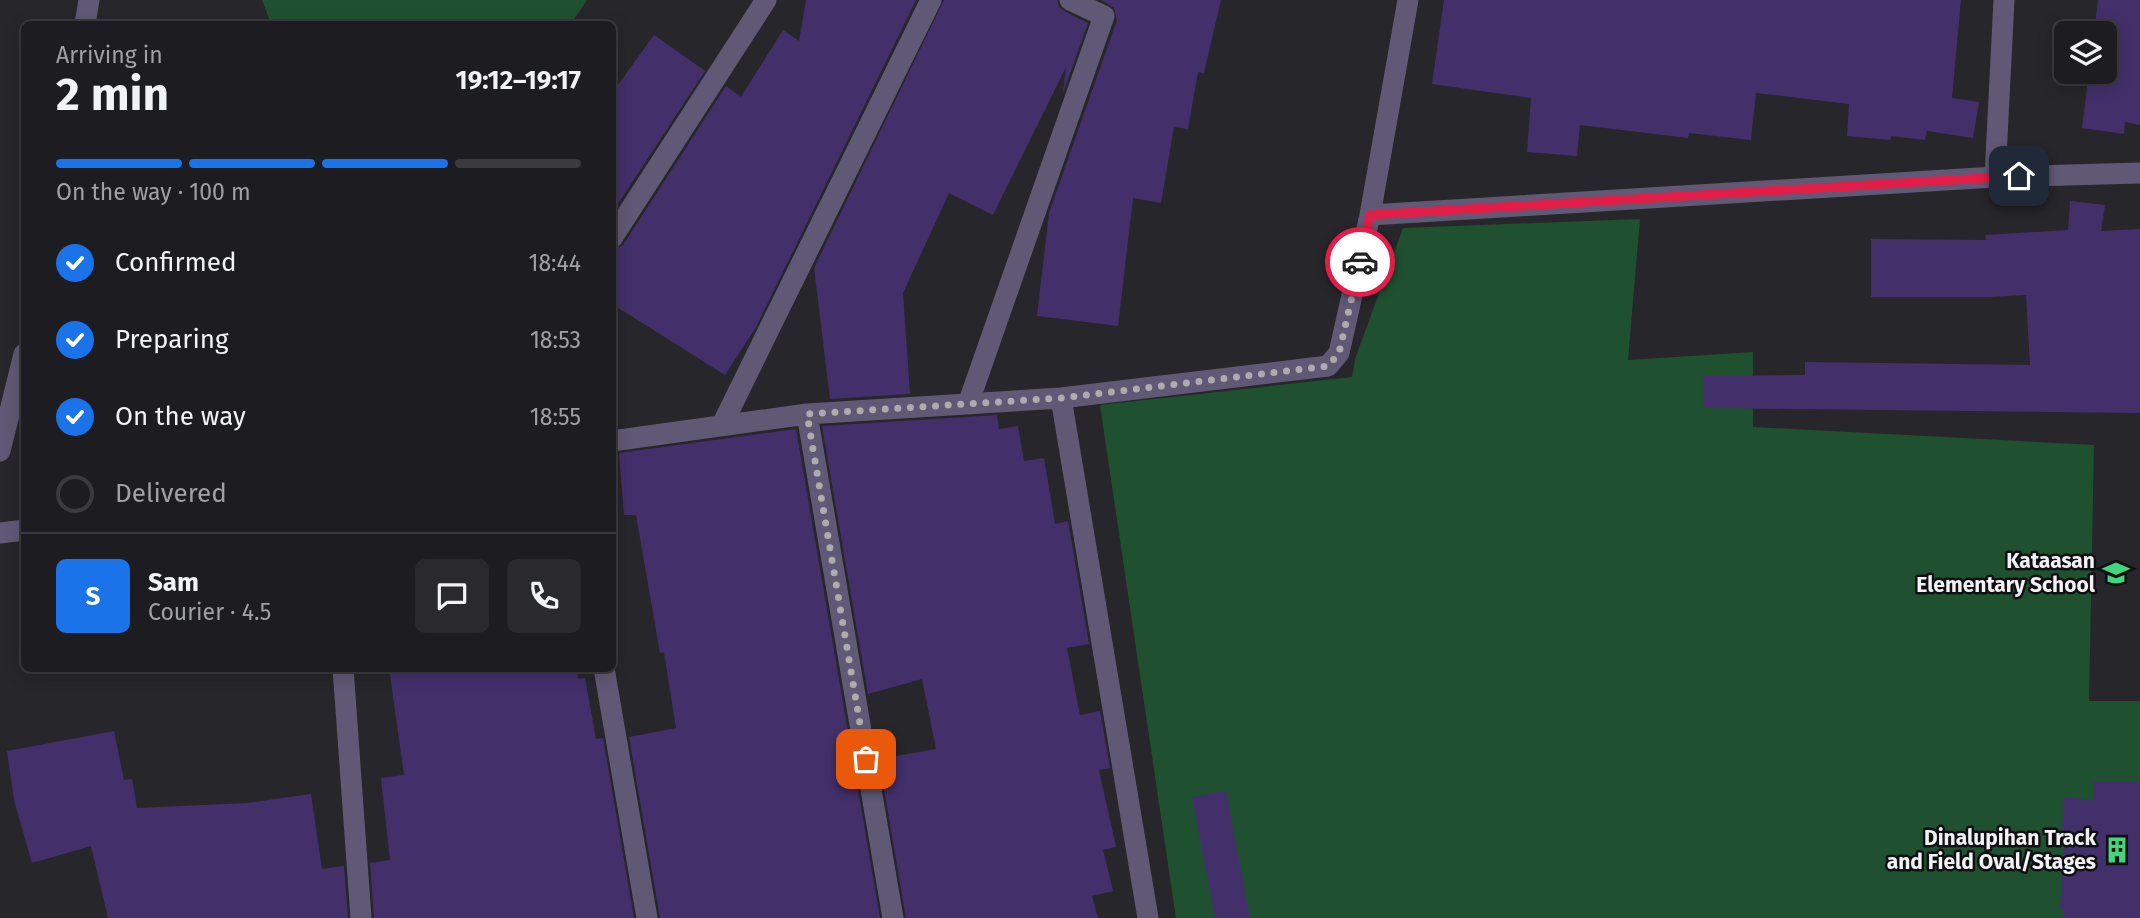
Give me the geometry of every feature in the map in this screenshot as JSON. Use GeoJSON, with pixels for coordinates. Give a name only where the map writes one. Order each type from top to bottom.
{"type":"FeatureCollection","features":[{"type":"Feature","properties":{"kind":"street"},"geometry":{"type":"LineString","coordinates":[[86,21],[89,0]]}},
{"type":"Feature","properties":{"kind":"street"},"geometry":{"type":"LineString","coordinates":[[616,232],[766,0]]}},
{"type":"Feature","properties":{"kind":"street"},"geometry":{"type":"LineString","coordinates":[[722,425],[932,0]]}},
{"type":"Feature","properties":{"kind":"street"},"geometry":{"type":"LineString","coordinates":[[968,404],[1104,16],[1070,0]]}},
{"type":"Feature","properties":{"kind":"street"},"geometry":{"type":"LineString","coordinates":[[616,439],[807,414],[1061,398],[1328,366],[1339,353],[1370,215],[1408,0]]}},
{"type":"Feature","properties":{"kind":"street"},"geometry":{"type":"LineString","coordinates":[[1995,177],[2004,0]]}},
{"type":"Feature","properties":{"kind":"street"},"geometry":{"type":"LineString","coordinates":[[1370,215],[1995,177],[2140,173]]}},
{"type":"Feature","properties":{"kind":"street"},"geometry":{"type":"LineString","coordinates":[[0,451],[21,366]]}},
{"type":"Feature","properties":{"kind":"street"},"geometry":{"type":"LineString","coordinates":[[1061,398],[1148,918]]}},
{"type":"Feature","properties":{"kind":"street"},"geometry":{"type":"LineString","coordinates":[[807,414],[893,918]]}},
{"type":"Feature","properties":{"kind":"street"},"geometry":{"type":"LineString","coordinates":[[0,533],[21,530]]}},
{"type":"Feature","properties":{"kind":"street"},"geometry":{"type":"LineString","coordinates":[[343,672],[361,918]]}},
{"type":"Feature","properties":{"kind":"street"},"geometry":{"type":"LineString","coordinates":[[605,672],[647,918]]}},
{"type":"Feature","properties":{"kind":"green space"},"geometry":{"type":"Polygon","coordinates":[[[262,0],[587,0],[573,21],[270,21],[262,0]]]}},
{"type":"Feature","properties":{"kind":"green space"},"geometry":{"type":"Polygon","coordinates":[[[1640,219],[1628,360],[1753,352],[1753,427],[2094,445],[2089,701],[2140,701],[2140,918],[1176,918],[1100,405],[1352,377],[1355,359],[1403,228],[1640,219]]]}},
{"type":"Feature","properties":{"kind":"building"},"geometry":{"type":"Polygon","coordinates":[[[806,0],[916,0],[756,327],[725,375],[616,307],[616,249],[623,245],[726,86],[741,97],[783,30],[799,41],[806,0]]]}},
{"type":"Feature","properties":{"kind":"building"},"geometry":{"type":"Polygon","coordinates":[[[944,0],[1057,0],[1064,11],[1088,23],[1063,93],[1066,67],[993,215],[949,193],[903,293],[910,394],[830,399],[814,268],[944,0]]]}},
{"type":"Feature","properties":{"kind":"building"},"geometry":{"type":"Polygon","coordinates":[[[1101,0],[1221,0],[1204,73],[1198,72],[1188,129],[1174,127],[1161,203],[1133,198],[1118,326],[1037,316],[1049,213],[1117,20],[1114,8],[1101,0]]]}},
{"type":"Feature","properties":{"kind":"building"},"geometry":{"type":"Polygon","coordinates":[[[1444,0],[1961,0],[1952,98],[1979,102],[1973,138],[1927,131],[1925,140],[1891,136],[1890,140],[1847,136],[1849,104],[1756,93],[1751,140],[1689,133],[1688,138],[1580,125],[1577,156],[1527,152],[1531,98],[1432,84],[1444,0]]]}},
{"type":"Feature","properties":{"kind":"building"},"geometry":{"type":"Polygon","coordinates":[[[2098,0],[2140,0],[2140,125],[2125,122],[2124,134],[2082,128],[2088,84],[2117,84],[2117,21],[2095,21],[2098,0]]]}},
{"type":"Feature","properties":{"kind":"building"},"geometry":{"type":"Polygon","coordinates":[[[654,35],[705,71],[616,207],[616,87],[654,35]]]}},
{"type":"Feature","properties":{"kind":"building"},"geometry":{"type":"Polygon","coordinates":[[[2070,201],[2105,205],[2101,231],[2140,229],[2140,413],[1703,408],[1703,376],[1805,375],[1805,362],[2030,365],[2026,295],[1871,297],[1871,239],[1986,240],[1985,235],[2068,230],[2070,201]]]}},
{"type":"Feature","properties":{"kind":"building"},"geometry":{"type":"Polygon","coordinates":[[[997,415],[999,429],[1018,426],[1024,461],[1044,458],[1055,524],[1068,521],[1089,644],[1067,648],[1080,715],[1100,711],[1110,768],[1099,770],[1116,847],[1103,850],[1113,891],[1092,896],[1098,918],[906,918],[879,759],[936,749],[922,679],[868,694],[822,426],[997,415]]]}},
{"type":"Feature","properties":{"kind":"building"},"geometry":{"type":"Polygon","coordinates":[[[796,429],[880,918],[660,918],[629,737],[676,728],[664,652],[660,653],[636,515],[624,515],[619,453],[796,429]]]}},
{"type":"Feature","properties":{"kind":"building"},"geometry":{"type":"Polygon","coordinates":[[[390,672],[577,672],[578,679],[585,678],[596,739],[603,738],[634,918],[374,918],[370,863],[390,860],[381,778],[404,775],[390,672]]]}},
{"type":"Feature","properties":{"kind":"building"},"geometry":{"type":"Polygon","coordinates":[[[114,731],[124,780],[132,779],[137,808],[247,803],[311,794],[322,869],[344,866],[348,918],[108,918],[91,846],[32,863],[14,800],[7,751],[114,731]]]}},
{"type":"Feature","properties":{"kind":"building","name":"Dinalupihan Track and Field Oval/Stages"},"geometry":{"type":"Polygon","coordinates":[[[2140,781],[2140,918],[2064,918],[2064,909],[2060,909],[2064,797],[2093,800],[2093,782],[2140,781]]]}},
{"type":"Feature","properties":{"kind":"building"},"geometry":{"type":"Polygon","coordinates":[[[1226,791],[1250,918],[1215,918],[1192,797],[1226,791]]]}},
{"type":"Feature","properties":{"kind":"way so far"},"geometry":{"type":"LineString","coordinates":[[866,759],[807,414],[1061,398],[1328,366],[1339,353],[1360,262]]}},
{"type":"Feature","properties":{"kind":"place","name":"Kataasan Elementary School"},"geometry":{"type":"Point","coordinates":[2116,573]}},
{"type":"Feature","properties":{"kind":"place","name":"Dinalupihan Track and Field Oval/Stages"},"geometry":{"type":"Point","coordinates":[2117,850]}},
{"type":"Feature","properties":{"kind":"route"},"geometry":{"type":"LineString","coordinates":[[1360,262],[1370,215],[2019,176]]}}]}
